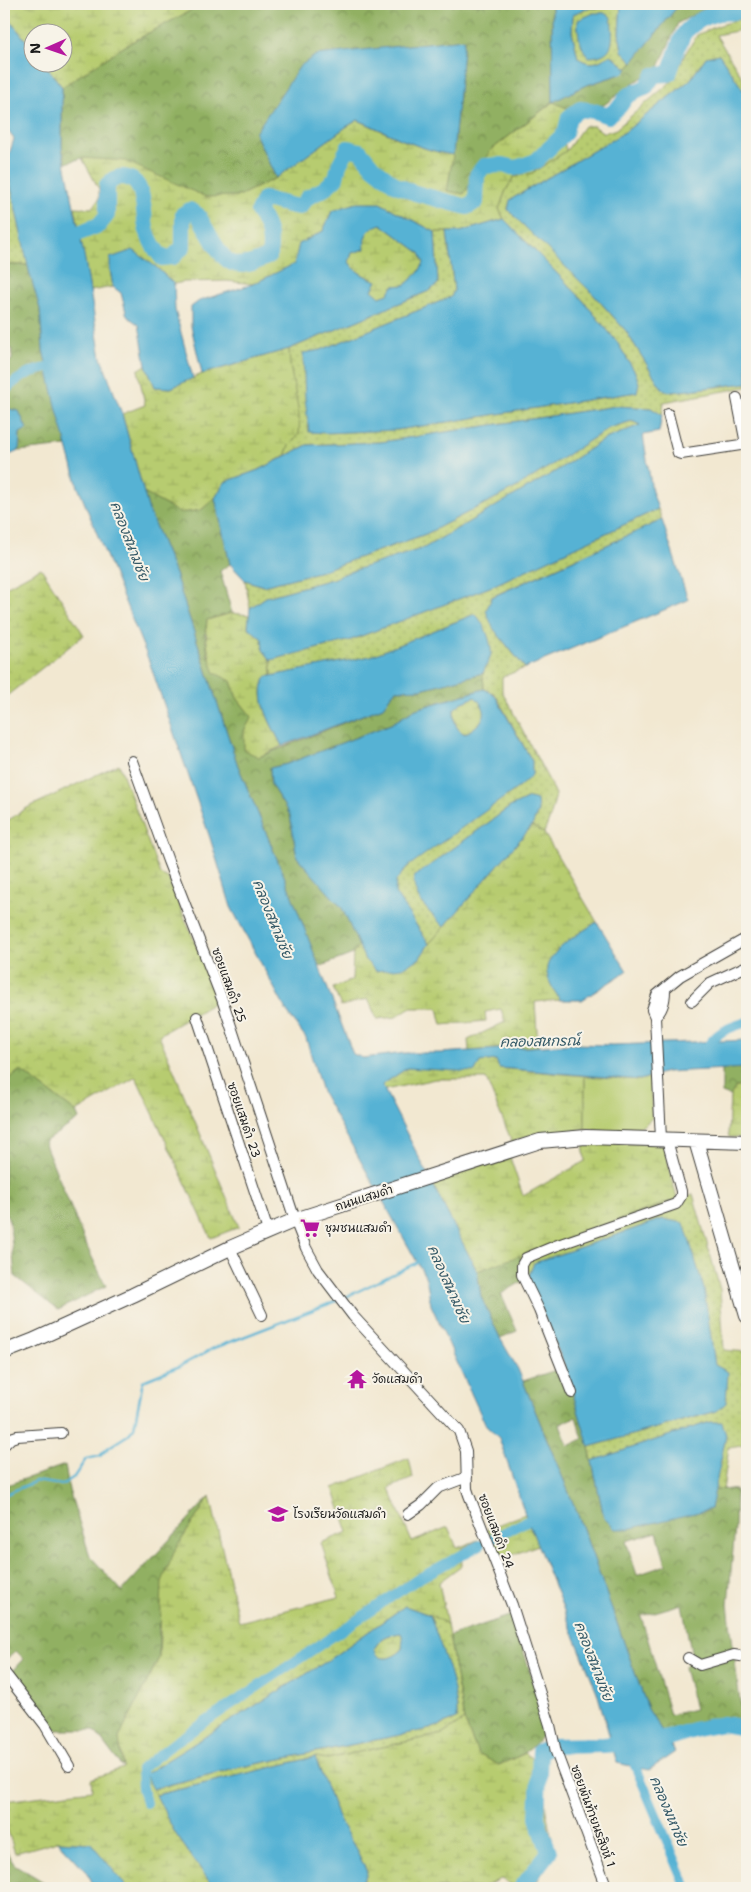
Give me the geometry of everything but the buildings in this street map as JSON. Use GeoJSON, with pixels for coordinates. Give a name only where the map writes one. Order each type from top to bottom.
{"type":"FeatureCollection","features":[{"type":"Feature","properties":{"kind":"street"},"geometry":{"type":"LineString","coordinates":[[668,414],[678,453],[746,444],[737,398]]}},
{"type":"Feature","properties":{"kind":"street","name":"ซอยแสมดำ 25"},"geometry":{"type":"LineString","coordinates":[[132,762],[222,999],[295,1220]]}},
{"type":"Feature","properties":{"kind":"street"},"geometry":{"type":"LineString","coordinates":[[572,1393],[539,1310],[522,1275],[522,1265],[526,1258],[555,1246],[676,1204],[681,1196],[681,1192],[664,1140],[658,1080],[655,1017],[660,1013],[665,998],[665,990],[680,976],[747,938]]}},
{"type":"Feature","properties":{"kind":"street"},"geometry":{"type":"LineString","coordinates":[[692,1000],[710,983],[747,966]]}},
{"type":"Feature","properties":{"kind":"street","name":"ซอยแสมดำ 23"},"geometry":{"type":"LineString","coordinates":[[196,1017],[268,1231]]}},
{"type":"Feature","properties":{"kind":"street","name":"ถนนแสมดำ"},"geometry":{"type":"LineString","coordinates":[[4,1352],[134,1295],[230,1248],[295,1220],[544,1140],[586,1137],[747,1142]]}},
{"type":"Feature","properties":{"kind":"street"},"geometry":{"type":"LineString","coordinates":[[696,1140],[747,1316]]}},
{"type":"Feature","properties":{"kind":"street","name":"ซอยแสมดำ 24"},"geometry":{"type":"LineString","coordinates":[[295,1220],[306,1248],[318,1270],[353,1316],[459,1431],[466,1451],[466,1478],[469,1495],[512,1605],[550,1725],[556,1752]]}},
{"type":"Feature","properties":{"kind":"street"},"geometry":{"type":"LineString","coordinates":[[230,1248],[262,1315]]}},
{"type":"Feature","properties":{"kind":"street"},"geometry":{"type":"LineString","coordinates":[[4,1445],[11,1438],[17,1436],[61,1434]]}},
{"type":"Feature","properties":{"kind":"street"},"geometry":{"type":"LineString","coordinates":[[408,1514],[421,1505],[438,1488],[466,1478]]}},
{"type":"Feature","properties":{"kind":"street"},"geometry":{"type":"LineString","coordinates":[[688,1658],[700,1665],[734,1655],[747,1657]]}},
{"type":"Feature","properties":{"kind":"street"},"geometry":{"type":"LineString","coordinates":[[4,1672],[46,1724],[69,1766]]}},
{"type":"Feature","properties":{"kind":"street","name":"ซอยพันท้ายนรสิงห์ 1"},"geometry":{"type":"LineString","coordinates":[[556,1752],[607,1888]]}},
{"type":"Feature","properties":{"kind":"green space"},"geometry":{"type":"Polygon","coordinates":[[[4,4],[200,4],[128,44],[62,87],[51,72],[72,72],[72,22],[22,22],[22,36],[4,13],[4,4]]]}},
{"type":"Feature","properties":{"kind":"green space"},"geometry":{"type":"Polygon","coordinates":[[[200,4],[552,4],[553,101],[584,86],[624,73],[677,7],[685,4],[714,4],[678,23],[659,67],[633,83],[604,105],[569,109],[552,102],[490,151],[464,194],[447,191],[454,144],[464,39],[255,133],[276,178],[239,196],[206,197],[166,180],[82,158],[66,163],[62,148],[62,87],[128,44],[200,4]]]}},
{"type":"Feature","properties":{"kind":"green space"},"geometry":{"type":"Polygon","coordinates":[[[611,4],[621,4],[619,33],[622,51],[633,62],[628,69],[611,55],[591,63],[578,58],[572,32],[573,14],[588,8],[607,8],[611,4]]]}},
{"type":"Feature","properties":{"kind":"green space"},"geometry":{"type":"Polygon","coordinates":[[[747,17],[747,29],[716,35],[747,85],[747,96],[719,54],[706,57],[690,80],[625,132],[510,200],[508,209],[593,294],[626,331],[664,390],[672,392],[747,383],[747,387],[664,402],[662,415],[651,408],[616,406],[381,442],[307,445],[285,456],[289,445],[299,435],[289,366],[289,349],[429,291],[438,284],[435,232],[447,232],[454,290],[451,297],[321,350],[304,353],[397,430],[637,392],[635,372],[617,342],[580,297],[504,219],[499,209],[506,190],[514,177],[532,173],[566,151],[584,126],[594,126],[604,133],[616,129],[674,79],[685,54],[697,35],[717,26],[747,17]]]}},
{"type":"Feature","properties":{"kind":"green space"},"geometry":{"type":"Polygon","coordinates":[[[553,102],[569,109],[561,123],[566,151],[532,173],[514,177],[506,190],[499,209],[504,219],[460,232],[435,232],[380,203],[332,211],[323,231],[299,244],[295,264],[253,284],[227,281],[174,284],[156,267],[110,270],[113,287],[90,291],[75,207],[92,208],[99,199],[99,189],[82,158],[125,161],[206,197],[239,196],[276,178],[358,120],[417,145],[453,155],[447,191],[464,194],[490,151],[553,102]]]}},
{"type":"Feature","properties":{"kind":"green space"},"geometry":{"type":"Polygon","coordinates":[[[6,164],[28,265],[7,265],[4,237],[4,166],[6,164]]]}},
{"type":"Feature","properties":{"kind":"green space"},"geometry":{"type":"Polygon","coordinates":[[[381,224],[420,253],[424,263],[418,273],[405,285],[393,286],[388,295],[379,297],[372,290],[377,281],[361,274],[349,262],[352,253],[357,251],[371,227],[381,224]]]}},
{"type":"Feature","properties":{"kind":"green space"},"geometry":{"type":"Polygon","coordinates":[[[7,265],[28,265],[40,309],[43,350],[67,446],[19,451],[19,411],[4,408],[4,365],[12,360],[12,350],[4,338],[4,268],[7,265]]]}},
{"type":"Feature","properties":{"kind":"green space"},"geometry":{"type":"Polygon","coordinates":[[[289,349],[299,413],[299,435],[289,445],[285,456],[261,469],[225,482],[215,498],[201,510],[180,513],[144,493],[122,414],[145,405],[138,370],[146,365],[155,387],[171,388],[202,374],[289,349]]]}},
{"type":"Feature","properties":{"kind":"green space"},"geometry":{"type":"Polygon","coordinates":[[[632,421],[640,425],[603,440],[553,473],[424,548],[332,579],[266,597],[250,608],[245,580],[263,586],[318,572],[426,534],[519,486],[609,428],[632,421]]]}},
{"type":"Feature","properties":{"kind":"green space"},"geometry":{"type":"Polygon","coordinates":[[[144,493],[180,513],[201,510],[215,498],[230,564],[220,571],[232,613],[207,620],[205,635],[208,655],[231,681],[237,698],[252,717],[244,731],[259,757],[383,707],[395,690],[421,689],[483,673],[484,689],[416,709],[391,724],[287,764],[270,768],[271,785],[290,815],[297,857],[342,908],[359,945],[353,954],[319,967],[285,878],[238,766],[175,574],[149,511],[144,493]]]}},
{"type":"Feature","properties":{"kind":"green space"},"geometry":{"type":"Polygon","coordinates":[[[658,509],[662,520],[491,597],[493,628],[525,668],[502,677],[502,691],[556,794],[544,833],[532,826],[538,811],[537,801],[529,798],[510,807],[414,877],[421,903],[444,927],[429,944],[395,893],[395,881],[407,867],[532,761],[495,694],[484,689],[483,673],[491,654],[475,614],[371,656],[272,676],[271,660],[351,640],[490,587],[658,509]]]}},
{"type":"Feature","properties":{"kind":"green space"},"geometry":{"type":"Polygon","coordinates":[[[41,568],[84,635],[4,698],[4,588],[41,568]]]}},
{"type":"Feature","properties":{"kind":"green space"},"geometry":{"type":"Polygon","coordinates":[[[232,613],[249,615],[248,627],[262,639],[263,650],[271,660],[272,676],[266,677],[263,686],[263,703],[282,746],[259,757],[244,750],[244,731],[252,717],[237,698],[231,681],[215,673],[208,647],[206,634],[207,620],[232,613]]]}},
{"type":"Feature","properties":{"kind":"green space"},"geometry":{"type":"Polygon","coordinates":[[[475,697],[484,706],[485,715],[480,723],[465,734],[457,727],[454,708],[475,697]]]}},
{"type":"Feature","properties":{"kind":"green space"},"geometry":{"type":"Polygon","coordinates":[[[119,764],[160,874],[168,878],[219,1000],[159,1035],[239,1227],[211,1238],[136,1077],[76,1112],[20,1070],[4,1083],[4,823],[27,808],[119,764]]]}},
{"type":"Feature","properties":{"kind":"green space"},"geometry":{"type":"Polygon","coordinates":[[[532,826],[544,833],[597,922],[572,938],[551,984],[560,1000],[535,1002],[538,1046],[469,1051],[468,1040],[505,1022],[501,1009],[485,1012],[486,1021],[442,1025],[438,1008],[409,1008],[396,1017],[377,1019],[368,999],[341,1006],[333,988],[352,980],[353,954],[359,945],[365,960],[419,959],[429,944],[532,826]]]}},
{"type":"Feature","properties":{"kind":"green space"},"geometry":{"type":"Polygon","coordinates":[[[496,1060],[499,1068],[585,1076],[585,1129],[528,1136],[512,1142],[486,1079],[435,1079],[385,1090],[382,1085],[407,1068],[496,1060]]]}},
{"type":"Feature","properties":{"kind":"green space"},"geometry":{"type":"Polygon","coordinates":[[[747,1068],[747,1087],[736,1087],[730,1096],[722,1093],[722,1069],[747,1068]]]}},
{"type":"Feature","properties":{"kind":"green space"},"geometry":{"type":"Polygon","coordinates":[[[20,1070],[76,1112],[79,1119],[44,1142],[88,1249],[106,1286],[58,1310],[15,1276],[10,1224],[4,1206],[4,1083],[20,1070]]]}},
{"type":"Feature","properties":{"kind":"green space"},"geometry":{"type":"Polygon","coordinates":[[[585,1076],[640,1080],[650,1077],[652,1118],[637,1129],[629,1131],[612,1132],[585,1129],[585,1076]]]}},
{"type":"Feature","properties":{"kind":"green space"},"geometry":{"type":"Polygon","coordinates":[[[736,1087],[747,1087],[747,1138],[729,1137],[728,1134],[730,1096],[736,1087]]]}},
{"type":"Feature","properties":{"kind":"green space"},"geometry":{"type":"Polygon","coordinates":[[[583,1142],[664,1144],[677,1199],[477,1271],[432,1183],[475,1166],[510,1157],[523,1196],[585,1161],[583,1142]]]}},
{"type":"Feature","properties":{"kind":"green space"},"geometry":{"type":"Polygon","coordinates":[[[693,1194],[720,1289],[724,1350],[747,1352],[747,1444],[729,1447],[723,1490],[714,1489],[726,1435],[710,1422],[592,1461],[589,1447],[717,1411],[714,1355],[663,1219],[534,1263],[528,1278],[519,1255],[693,1194]]]}},
{"type":"Feature","properties":{"kind":"green space"},"geometry":{"type":"Polygon","coordinates":[[[519,1255],[528,1278],[501,1294],[517,1331],[500,1338],[481,1297],[477,1271],[519,1255]]]}},
{"type":"Feature","properties":{"kind":"green space"},"geometry":{"type":"Polygon","coordinates":[[[565,1367],[589,1447],[604,1518],[711,1509],[714,1489],[736,1490],[735,1528],[728,1604],[742,1719],[703,1720],[663,1733],[648,1709],[578,1515],[523,1381],[565,1367]],[[576,1417],[560,1424],[568,1446],[583,1439],[576,1417]],[[657,1532],[626,1541],[637,1575],[666,1565],[657,1532]],[[682,1604],[641,1616],[670,1715],[695,1709],[684,1668],[692,1657],[682,1604]]]}},
{"type":"Feature","properties":{"kind":"green space"},"geometry":{"type":"Polygon","coordinates":[[[409,1458],[413,1478],[389,1488],[412,1542],[448,1527],[457,1548],[478,1540],[461,1549],[462,1565],[439,1582],[447,1624],[430,1615],[405,1606],[324,1663],[146,1774],[175,1833],[214,1888],[128,1888],[90,1843],[58,1841],[15,1853],[4,1819],[4,1801],[92,1790],[91,1779],[123,1768],[119,1738],[159,1658],[162,1582],[175,1550],[210,1496],[239,1622],[339,1597],[321,1543],[348,1532],[333,1488],[409,1458]]]}},
{"type":"Feature","properties":{"kind":"green space"},"geometry":{"type":"Polygon","coordinates":[[[65,1465],[69,1490],[90,1556],[122,1591],[210,1496],[175,1550],[159,1629],[159,1658],[119,1738],[123,1768],[94,1730],[56,1730],[13,1671],[24,1659],[16,1651],[4,1661],[4,1486],[65,1465]]]}},
{"type":"Feature","properties":{"kind":"green space"},"geometry":{"type":"Polygon","coordinates":[[[525,1514],[538,1545],[500,1560],[487,1529],[525,1514]]]}},
{"type":"Feature","properties":{"kind":"green space"},"geometry":{"type":"Polygon","coordinates":[[[430,1615],[447,1624],[464,1720],[443,1734],[327,1759],[315,1757],[156,1795],[153,1789],[231,1769],[430,1729],[457,1719],[451,1680],[430,1615]]]}},
{"type":"Feature","properties":{"kind":"green space"},"geometry":{"type":"Polygon","coordinates":[[[512,1615],[547,1725],[538,1740],[528,1751],[498,1765],[478,1754],[464,1720],[449,1636],[512,1615]]]}},
{"type":"Feature","properties":{"kind":"green space"},"geometry":{"type":"Polygon","coordinates":[[[401,1633],[403,1638],[402,1650],[387,1658],[380,1657],[377,1654],[374,1649],[382,1639],[401,1633]]]}},
{"type":"Feature","properties":{"kind":"green space"},"geometry":{"type":"Polygon","coordinates":[[[464,1720],[478,1754],[499,1765],[526,1753],[543,1770],[546,1811],[555,1853],[533,1888],[518,1888],[501,1879],[481,1888],[351,1888],[364,1880],[367,1872],[339,1820],[315,1757],[327,1759],[443,1734],[464,1720]]]}},
{"type":"Feature","properties":{"kind":"green space"},"geometry":{"type":"Polygon","coordinates":[[[4,1848],[14,1864],[47,1884],[42,1888],[4,1888],[4,1848]]]}},
{"type":"Feature","properties":{"kind":"water"},"geometry":{"type":"Polygon","coordinates":[[[552,4],[611,4],[607,8],[588,8],[573,14],[572,32],[578,58],[591,63],[611,55],[628,69],[624,73],[584,86],[553,102],[552,4]]]}},
{"type":"Feature","properties":{"kind":"water"},"geometry":{"type":"Polygon","coordinates":[[[621,4],[673,4],[677,7],[633,62],[622,51],[619,33],[621,4]]]}},
{"type":"Feature","properties":{"kind":"water","name":"คลองสนามชัย"},"geometry":{"type":"Polygon","coordinates":[[[4,13],[22,36],[22,72],[51,72],[62,87],[62,148],[85,260],[101,358],[122,414],[149,511],[175,574],[238,766],[285,878],[353,1054],[363,1058],[405,1053],[440,1053],[573,1044],[613,1045],[747,1040],[747,1068],[666,1072],[640,1080],[499,1068],[496,1060],[480,1062],[475,1072],[407,1068],[382,1085],[477,1271],[481,1297],[500,1338],[518,1369],[578,1515],[648,1709],[675,1752],[649,1770],[617,1763],[597,1692],[525,1514],[499,1438],[486,1426],[431,1305],[426,1278],[322,1092],[306,1038],[287,1012],[231,907],[210,838],[149,661],[78,487],[43,350],[40,309],[29,271],[6,164],[14,139],[4,126],[4,13]]]}},
{"type":"Feature","properties":{"kind":"water"},"geometry":{"type":"Polygon","coordinates":[[[594,13],[604,13],[611,17],[612,39],[609,50],[604,54],[588,57],[580,39],[578,20],[594,13]]]}},
{"type":"Feature","properties":{"kind":"water"},"geometry":{"type":"Polygon","coordinates":[[[464,39],[453,155],[416,145],[358,120],[276,178],[255,133],[300,66],[316,55],[464,39]]]}},
{"type":"Feature","properties":{"kind":"water"},"geometry":{"type":"Polygon","coordinates":[[[719,54],[747,96],[747,383],[672,392],[664,390],[659,384],[626,331],[593,294],[508,210],[510,200],[625,132],[690,80],[706,57],[719,54]]]}},
{"type":"Feature","properties":{"kind":"water"},"geometry":{"type":"Polygon","coordinates":[[[356,203],[380,203],[435,232],[438,284],[429,291],[289,349],[202,374],[191,326],[191,307],[199,301],[253,284],[294,264],[299,244],[323,231],[332,211],[356,203]],[[381,224],[367,233],[365,249],[352,253],[349,262],[361,274],[377,281],[372,290],[380,297],[388,294],[393,286],[405,285],[418,273],[424,263],[420,253],[381,224]]]}},
{"type":"Feature","properties":{"kind":"water"},"geometry":{"type":"Polygon","coordinates":[[[504,219],[580,297],[617,342],[635,372],[639,383],[637,392],[397,430],[309,432],[303,353],[321,350],[451,297],[454,290],[447,232],[460,232],[504,219]]]}},
{"type":"Feature","properties":{"kind":"water"},"geometry":{"type":"Polygon","coordinates":[[[133,250],[156,267],[174,284],[175,310],[193,378],[171,388],[155,387],[146,365],[139,325],[127,316],[121,293],[113,287],[110,258],[133,250]]]}},
{"type":"Feature","properties":{"kind":"water"},"geometry":{"type":"Polygon","coordinates":[[[616,406],[651,408],[662,415],[659,432],[643,435],[652,491],[658,509],[490,587],[351,640],[271,660],[263,650],[262,639],[248,627],[250,608],[266,597],[332,579],[424,548],[553,473],[603,440],[640,425],[632,421],[609,428],[519,486],[426,534],[318,572],[263,586],[245,580],[230,564],[215,498],[225,482],[261,469],[307,445],[381,442],[616,406]]]}},
{"type":"Feature","properties":{"kind":"water"},"geometry":{"type":"Polygon","coordinates":[[[4,408],[19,411],[27,429],[20,433],[19,451],[4,457],[4,442],[7,440],[4,408]]]}},
{"type":"Feature","properties":{"kind":"water"},"geometry":{"type":"Polygon","coordinates":[[[662,520],[688,600],[525,668],[493,628],[486,611],[492,597],[662,520]]]}},
{"type":"Feature","properties":{"kind":"water"},"geometry":{"type":"Polygon","coordinates":[[[475,614],[484,627],[491,649],[491,654],[483,673],[421,689],[395,690],[383,707],[282,746],[263,703],[262,694],[266,677],[371,656],[475,614]]]}},
{"type":"Feature","properties":{"kind":"water"},"geometry":{"type":"Polygon","coordinates":[[[484,689],[494,694],[532,761],[532,775],[519,787],[407,867],[396,881],[395,893],[429,944],[419,959],[402,968],[376,971],[365,960],[342,908],[297,857],[290,815],[271,785],[270,768],[287,764],[391,724],[416,709],[484,689]],[[475,697],[461,703],[454,709],[455,724],[461,732],[465,734],[483,718],[483,708],[475,697]]]}},
{"type":"Feature","properties":{"kind":"water"},"geometry":{"type":"Polygon","coordinates":[[[529,798],[537,800],[538,811],[532,826],[444,927],[419,898],[414,885],[414,877],[510,807],[529,798]]]}},
{"type":"Feature","properties":{"kind":"water"},"geometry":{"type":"Polygon","coordinates":[[[597,922],[627,971],[582,1000],[560,1000],[547,976],[547,967],[550,960],[568,941],[597,922]]]}},
{"type":"Feature","properties":{"kind":"water"},"geometry":{"type":"Polygon","coordinates":[[[663,1219],[684,1223],[704,1289],[715,1365],[728,1372],[726,1403],[717,1411],[589,1447],[565,1367],[528,1278],[534,1263],[663,1219]]]}},
{"type":"Feature","properties":{"kind":"water"},"geometry":{"type":"Polygon","coordinates":[[[710,1422],[722,1422],[726,1435],[711,1509],[628,1529],[615,1529],[604,1518],[592,1461],[710,1422]]]}},
{"type":"Feature","properties":{"kind":"water"},"geometry":{"type":"Polygon","coordinates":[[[405,1606],[430,1615],[452,1680],[457,1706],[457,1719],[430,1729],[231,1769],[152,1789],[145,1774],[324,1663],[405,1606]],[[401,1633],[388,1636],[382,1639],[374,1649],[380,1657],[391,1657],[402,1650],[403,1638],[401,1633]]]}},
{"type":"Feature","properties":{"kind":"water"},"geometry":{"type":"Polygon","coordinates":[[[315,1757],[339,1820],[367,1872],[364,1880],[351,1888],[214,1888],[175,1833],[156,1795],[315,1757]]]}},
{"type":"Feature","properties":{"kind":"water"},"geometry":{"type":"Polygon","coordinates":[[[58,1841],[91,1843],[128,1888],[95,1888],[87,1872],[58,1841]]]}},
{"type":"Feature","properties":{"kind":"waterway"},"geometry":{"type":"LineString","coordinates":[[59,241],[99,225],[107,215],[107,185],[116,178],[124,177],[134,181],[141,193],[148,235],[162,258],[173,257],[183,247],[183,214],[190,210],[199,217],[217,248],[229,261],[245,265],[256,262],[269,256],[270,243],[268,232],[258,211],[264,199],[300,207],[308,197],[324,189],[336,178],[339,165],[348,148],[360,151],[373,167],[396,185],[415,193],[467,207],[476,202],[477,175],[484,166],[502,165],[516,168],[536,161],[565,133],[569,117],[580,109],[608,116],[620,106],[627,96],[646,87],[654,75],[669,74],[684,33],[690,27],[714,14],[736,12],[746,4]]}},
{"type":"Feature","properties":{"kind":"waterway"},"geometry":{"type":"LineString","coordinates":[[4,392],[16,380],[29,373],[60,365]]}},
{"type":"Feature","properties":{"kind":"waterway"},"geometry":{"type":"LineString","coordinates":[[703,1052],[722,1032],[747,1022]]}},
{"type":"Feature","properties":{"kind":"waterway"},"geometry":{"type":"LineString","coordinates":[[344,1298],[420,1261]]}},
{"type":"Feature","properties":{"kind":"waterway"},"geometry":{"type":"LineString","coordinates":[[4,1495],[36,1481],[62,1485],[74,1477],[86,1459],[100,1456],[109,1447],[128,1435],[134,1428],[143,1381],[180,1366],[212,1349],[339,1300]]}},
{"type":"Feature","properties":{"kind":"waterway"},"geometry":{"type":"LineString","coordinates":[[493,1538],[539,1515]]}},
{"type":"Feature","properties":{"kind":"waterway"},"geometry":{"type":"LineString","coordinates":[[146,1803],[142,1788],[141,1769],[174,1743],[418,1579],[480,1545]]}},
{"type":"Feature","properties":{"kind":"waterway"},"geometry":{"type":"LineString","coordinates":[[521,1888],[549,1852],[537,1818],[540,1751],[552,1746],[604,1745],[661,1740],[697,1729],[723,1724],[740,1727],[747,1732]]}},
{"type":"Feature","properties":{"kind":"waterway","name":"คลองมหาชัย"},"geometry":{"type":"LineString","coordinates":[[631,1756],[687,1888]]}},
{"type":"Feature","properties":{"kind":"place","name":"ชุมชนแสมดำ"},"geometry":{"type":"Point","coordinates":[310,1228]}},
{"type":"Feature","properties":{"kind":"place","name":"วัดแสมดำ"},"geometry":{"type":"Point","coordinates":[357,1379]}},
{"type":"Feature","properties":{"kind":"place","name":"โรงเรียนวัดแสมดำ"},"geometry":{"type":"Point","coordinates":[278,1514]}},
{"type":"Feature","properties":{"kind":"water label","name":"คลองสหกรณ์"},"geometry":{"type":"Point","coordinates":[540,1041]}}]}
